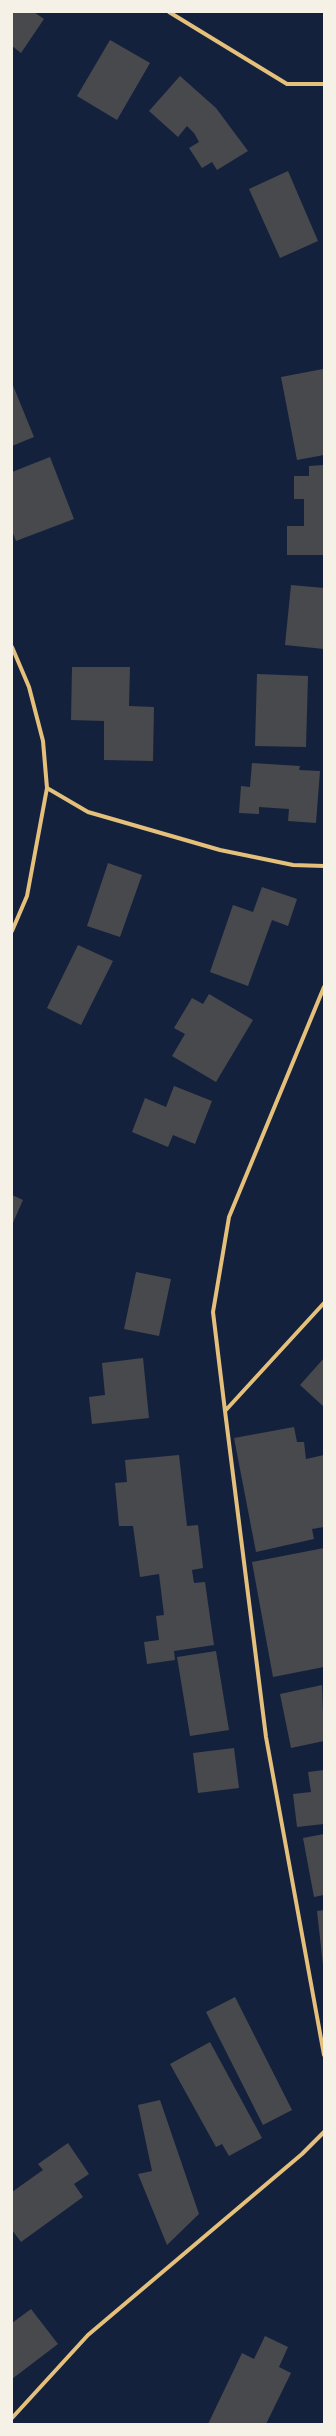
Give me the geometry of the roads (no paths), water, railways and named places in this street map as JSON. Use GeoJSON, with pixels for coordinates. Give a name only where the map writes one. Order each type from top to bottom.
{"type":"FeatureCollection","features":[{"type":"Feature","properties":{"kind":"street"},"geometry":{"type":"LineString","coordinates":[[169,12],[287,84],[324,84]]}},
{"type":"Feature","properties":{"kind":"street"},"geometry":{"type":"LineString","coordinates":[[12,647],[29,687],[43,741],[47,788],[27,896],[12,931]]}},
{"type":"Feature","properties":{"kind":"street"},"geometry":{"type":"LineString","coordinates":[[47,788],[88,812],[220,850],[293,865],[324,866]]}},
{"type":"Feature","properties":{"kind":"street"},"geometry":{"type":"LineString","coordinates":[[324,987],[229,1217],[213,1312],[266,1737],[324,2055]]}},
{"type":"Feature","properties":{"kind":"street"},"geometry":{"type":"LineString","coordinates":[[225,1410],[324,1304]]}},
{"type":"Feature","properties":{"kind":"street"},"geometry":{"type":"LineString","coordinates":[[12,2418],[88,2335],[302,2154],[324,2132]]}}]}
